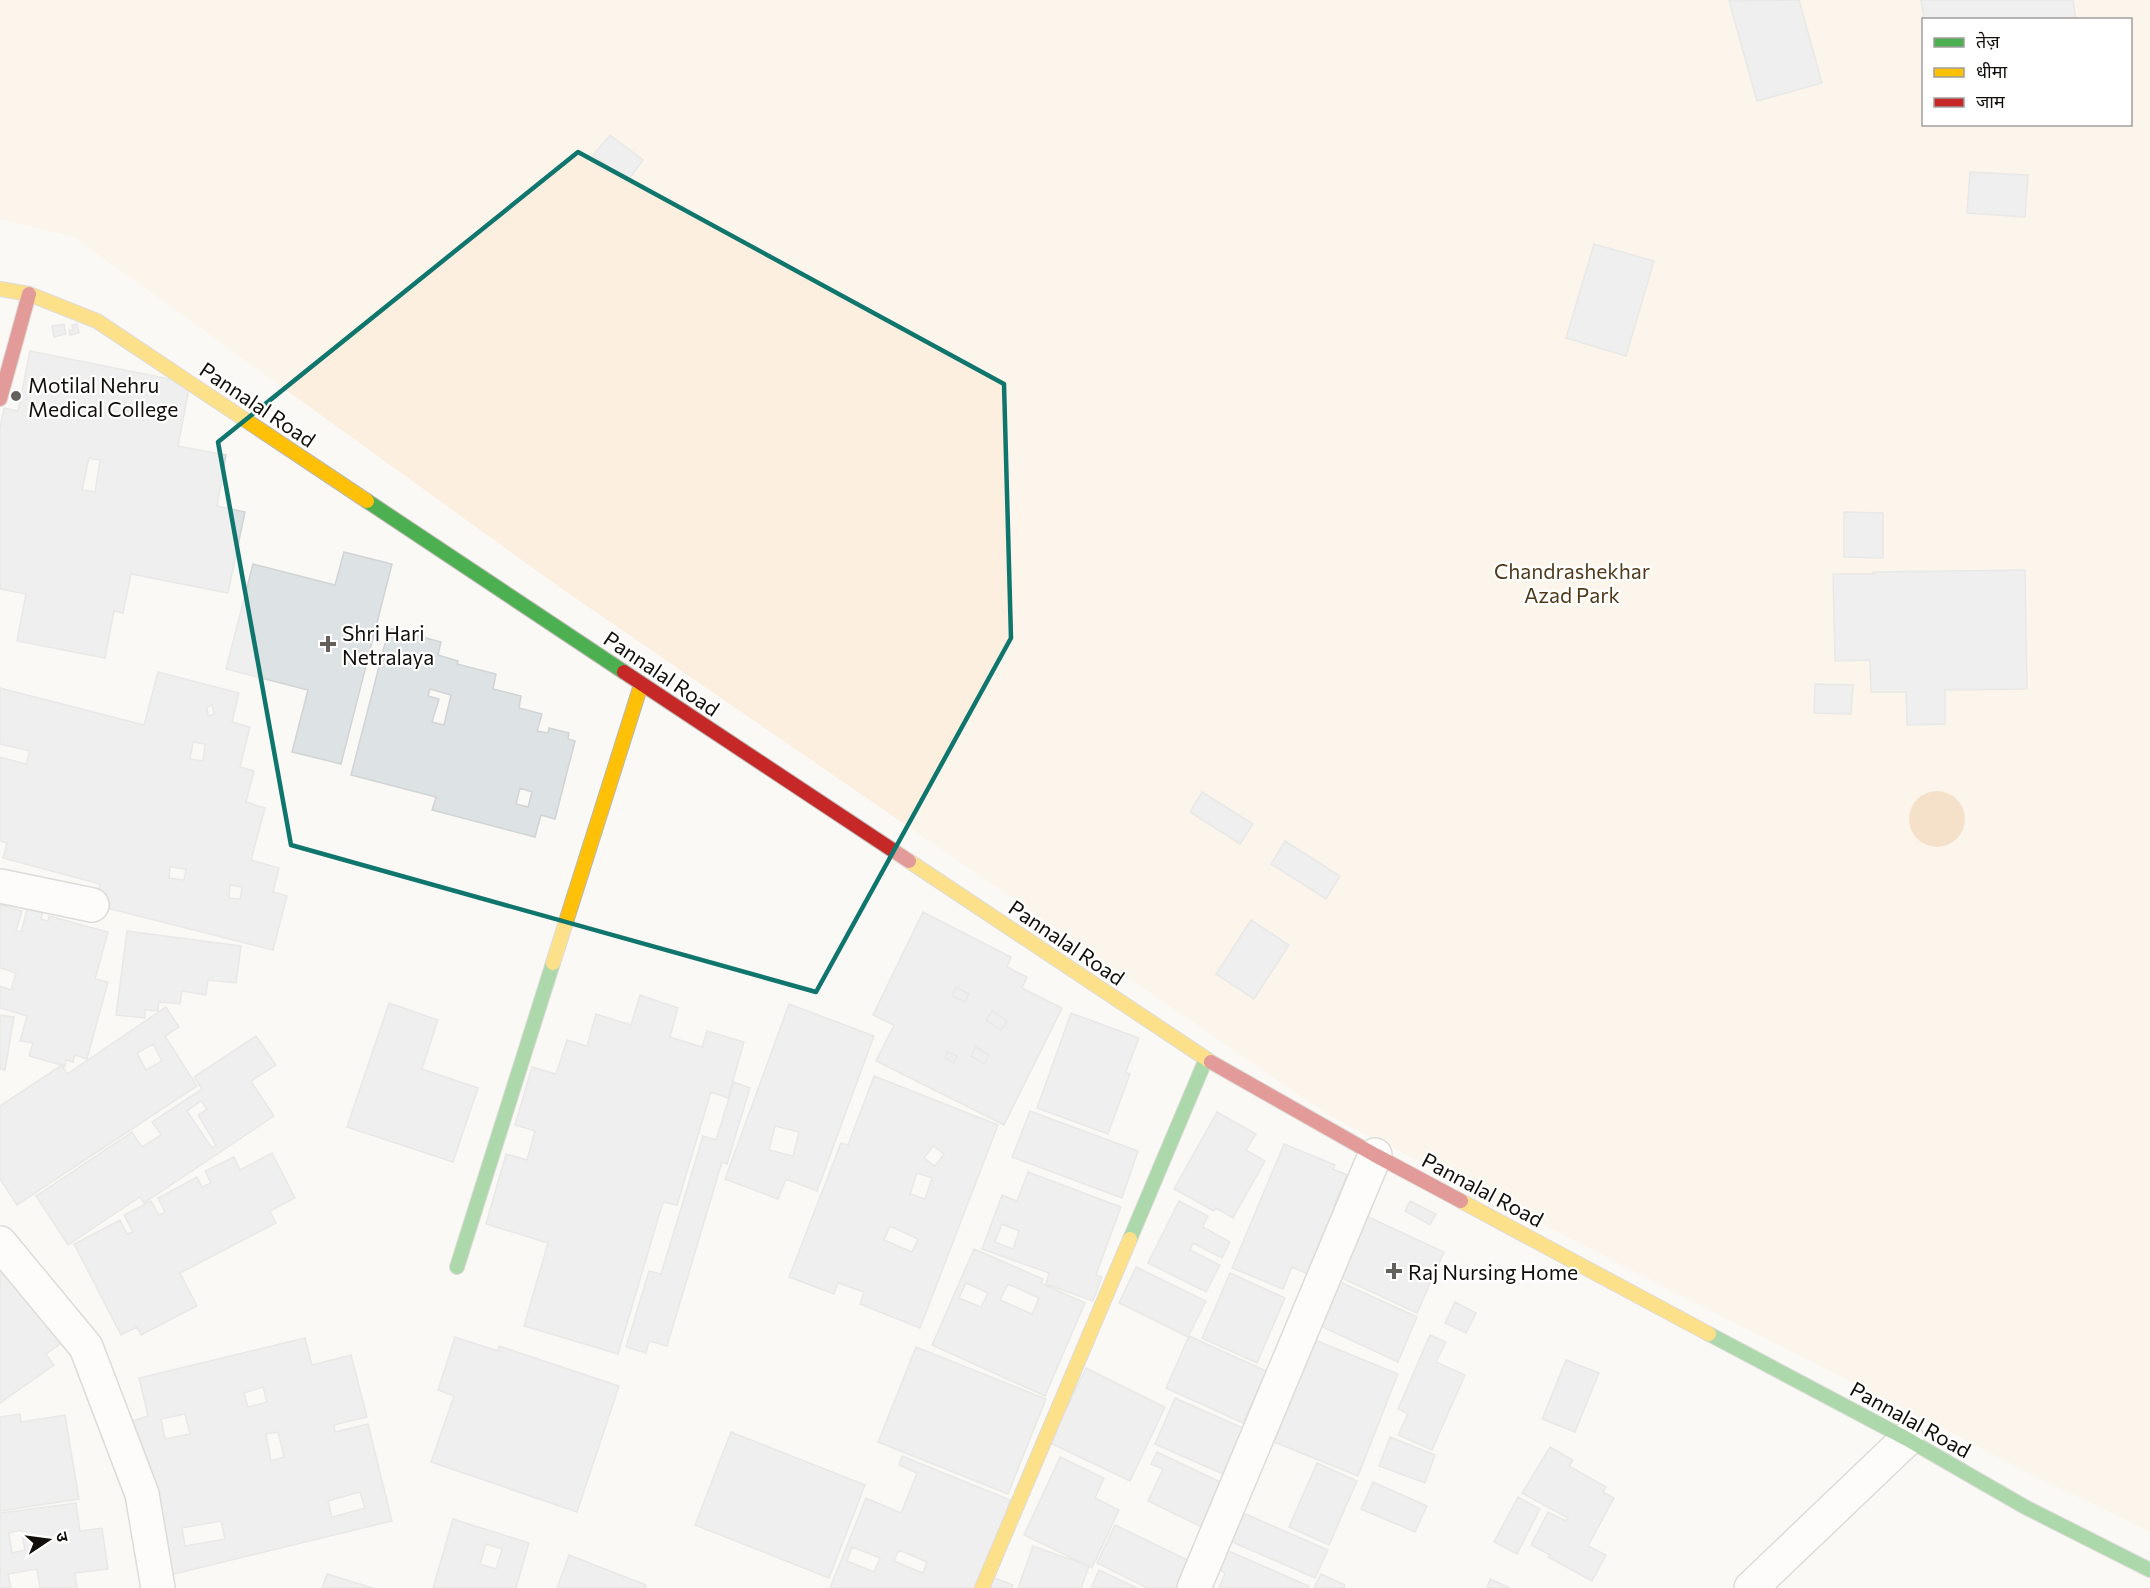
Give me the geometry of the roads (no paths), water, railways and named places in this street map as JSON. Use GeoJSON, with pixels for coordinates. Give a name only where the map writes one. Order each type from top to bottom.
{"type":"FeatureCollection","features":[{"type":"Feature","properties":{"kind":"street","name":"Pannalal Road"},"geometry":{"type":"LineString","coordinates":[[0,289],[29,294],[97,321],[1206,1059],[1375,1155],[1907,1439],[2025,1507],[2150,1570]]}},
{"type":"Feature","properties":{"kind":"street"},"geometry":{"type":"LineString","coordinates":[[0,399],[29,294]]}},
{"type":"Feature","properties":{"kind":"street"},"geometry":{"type":"LineString","coordinates":[[457,1267],[641,685]]}},
{"type":"Feature","properties":{"kind":"street"},"geometry":{"type":"LineString","coordinates":[[0,886],[92,904]]}},
{"type":"Feature","properties":{"kind":"street"},"geometry":{"type":"LineString","coordinates":[[982,1588],[1206,1059]]}},
{"type":"Feature","properties":{"kind":"street"},"geometry":{"type":"LineString","coordinates":[[1194,1588],[1375,1155]]}},
{"type":"Feature","properties":{"kind":"street"},"geometry":{"type":"LineString","coordinates":[[0,1243],[86,1347],[142,1494],[158,1588]]}},
{"type":"Feature","properties":{"kind":"street"},"geometry":{"type":"LineString","coordinates":[[1751,1588],[1907,1439]]}},
{"type":"Feature","properties":{"kind":"place","name":"Motilal Nehru Medical College"},"geometry":{"type":"Point","coordinates":[16,396]}},
{"type":"Feature","properties":{"kind":"place","name":"Shri Hari Netralaya"},"geometry":{"type":"Point","coordinates":[328,644]}},
{"type":"Feature","properties":{"kind":"place","name":"Raj Nursing Home"},"geometry":{"type":"Point","coordinates":[1394,1271]}},
{"type":"Feature","properties":{"kind":"park label","name":"Chandrashekhar Azad Park"},"geometry":{"type":"Point","coordinates":[1572,582]}}]}
